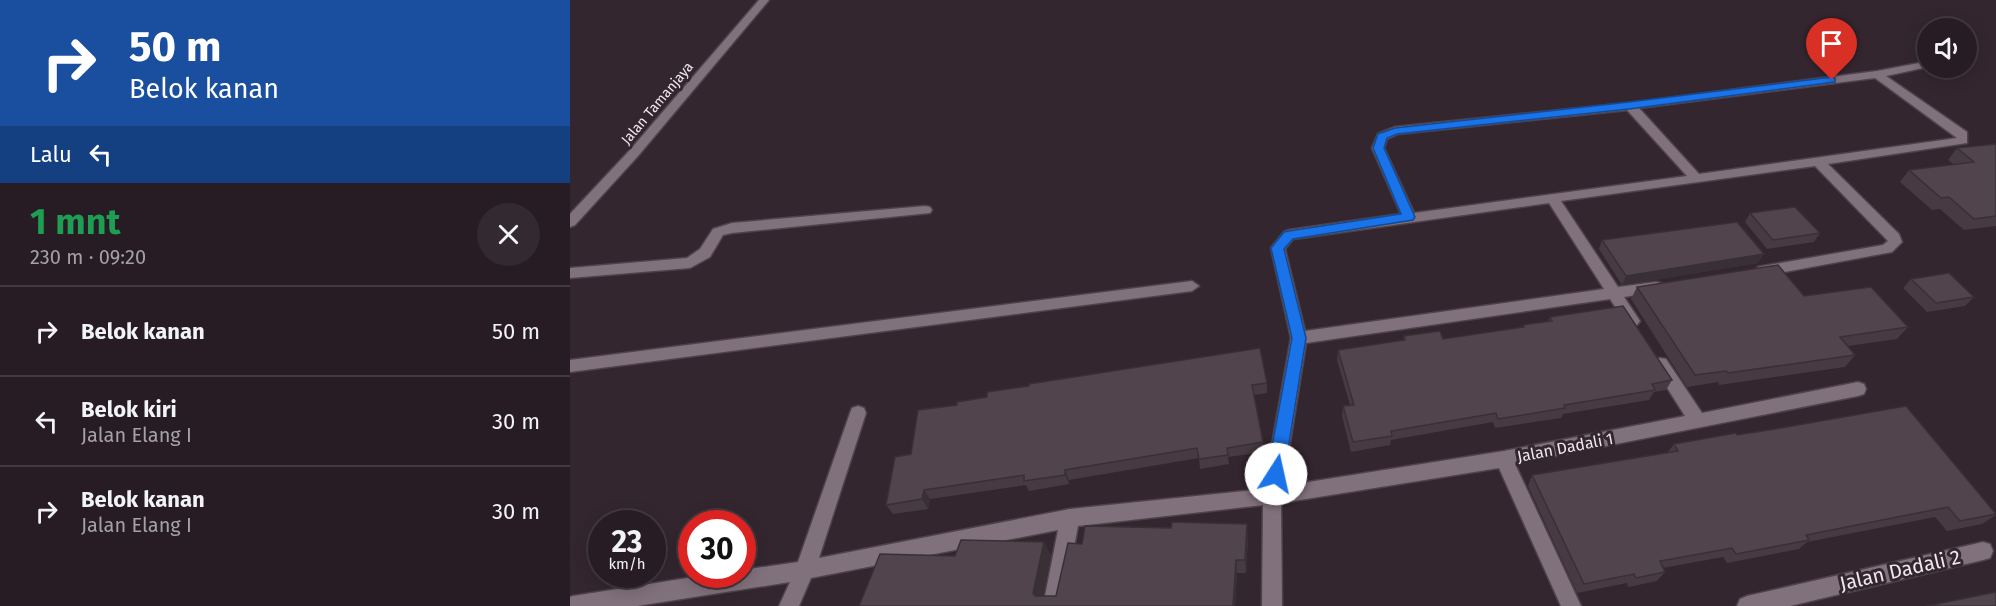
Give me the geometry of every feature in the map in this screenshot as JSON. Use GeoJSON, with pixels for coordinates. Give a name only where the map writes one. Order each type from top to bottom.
{"type":"FeatureCollection","features":[{"type":"Feature","properties":{"kind":"street","name":"Jalan Tamanjaya"},"geometry":{"type":"LineString","coordinates":[[570,222],[634,153],[764,0]]}},
{"type":"Feature","properties":{"kind":"street"},"geometry":{"type":"LineString","coordinates":[[1409,217],[1378,148],[1382,136],[1395,131],[1629,106],[1877,74],[1917,66]]}},
{"type":"Feature","properties":{"kind":"street"},"geometry":{"type":"LineString","coordinates":[[1272,606],[1272,496],[1299,338],[1278,248],[1282,241],[1289,235],[1409,217],[1697,179],[1963,140],[1963,135],[1877,74]]}},
{"type":"Feature","properties":{"kind":"street"},"geometry":{"type":"LineString","coordinates":[[1629,106],[1697,179]]}},
{"type":"Feature","properties":{"kind":"street"},"geometry":{"type":"LineString","coordinates":[[1753,273],[1887,249],[1895,242],[1894,237],[1818,162]]}},
{"type":"Feature","properties":{"kind":"street"},"geometry":{"type":"LineString","coordinates":[[1553,199],[1640,333]]}},
{"type":"Feature","properties":{"kind":"street"},"geometry":{"type":"LineString","coordinates":[[570,273],[690,263],[705,253],[718,232],[732,228],[925,210]]}},
{"type":"Feature","properties":{"kind":"street"},"geometry":{"type":"LineString","coordinates":[[1299,338],[1672,285]]}},
{"type":"Feature","properties":{"kind":"street"},"geometry":{"type":"LineString","coordinates":[[570,366],[1192,286]]}},
{"type":"Feature","properties":{"kind":"street"},"geometry":{"type":"LineString","coordinates":[[1653,353],[1698,421]]}},
{"type":"Feature","properties":{"kind":"street","name":"Jalan Dadali 1"},"geometry":{"type":"LineString","coordinates":[[573,606],[805,570],[1070,518],[1272,496],[1504,459],[1858,389]]}},
{"type":"Feature","properties":{"kind":"street"},"geometry":{"type":"LineString","coordinates":[[789,606],[805,570],[858,413]]}},
{"type":"Feature","properties":{"kind":"street"},"geometry":{"type":"LineString","coordinates":[[1504,459],[1571,606]]}},
{"type":"Feature","properties":{"kind":"street"},"geometry":{"type":"LineString","coordinates":[[1053,606],[1070,518]]}},
{"type":"Feature","properties":{"kind":"street","name":"Jalan Dadali 2"},"geometry":{"type":"LineString","coordinates":[[1747,606],[1983,551]]}},
{"type":"Feature","properties":{"kind":"building"},"geometry":{"type":"Polygon","coordinates":[[[1996,144],[1996,216],[1974,219],[1949,197],[1941,198],[1909,170],[1974,162],[1957,148],[1996,144]]]}},
{"type":"Feature","properties":{"kind":"building"},"geometry":{"type":"Polygon","coordinates":[[[1795,207],[1820,233],[1773,240],[1750,213],[1795,207]]]}},
{"type":"Feature","properties":{"kind":"building"},"geometry":{"type":"Polygon","coordinates":[[[1737,222],[1764,254],[1626,276],[1602,240],[1737,222]]]}},
{"type":"Feature","properties":{"kind":"building"},"geometry":{"type":"Polygon","coordinates":[[[1778,265],[1804,296],[1871,287],[1908,327],[1840,337],[1855,355],[1728,373],[1726,371],[1695,375],[1637,287],[1778,265]]]}},
{"type":"Feature","properties":{"kind":"building"},"geometry":{"type":"Polygon","coordinates":[[[1949,273],[1974,297],[1936,303],[1911,279],[1949,273]]]}},
{"type":"Feature","properties":{"kind":"building"},"geometry":{"type":"Polygon","coordinates":[[[1623,306],[1672,380],[1652,384],[1655,390],[1498,419],[1496,413],[1391,431],[1392,436],[1353,442],[1343,406],[1354,405],[1338,350],[1405,340],[1404,336],[1440,331],[1443,339],[1524,327],[1523,325],[1552,321],[1550,317],[1623,306]]]}},
{"type":"Feature","properties":{"kind":"building"},"geometry":{"type":"Polygon","coordinates":[[[1260,348],[1267,383],[1252,385],[1263,442],[1227,448],[1228,455],[1199,459],[1197,448],[1065,470],[1065,475],[1024,481],[1024,475],[924,490],[922,499],[886,505],[895,457],[911,454],[918,410],[957,405],[957,402],[987,397],[987,392],[1029,386],[1029,384],[1260,348]]]}},
{"type":"Feature","properties":{"kind":"building"},"geometry":{"type":"Polygon","coordinates":[[[1906,406],[1996,514],[1960,521],[1948,507],[1806,535],[1809,540],[1736,554],[1732,548],[1660,561],[1665,572],[1636,578],[1634,574],[1584,584],[1532,475],[1678,451],[1674,444],[1906,406]]]}},
{"type":"Feature","properties":{"kind":"building"},"geometry":{"type":"Polygon","coordinates":[[[1172,522],[1247,524],[1245,560],[1236,560],[1233,606],[859,606],[880,554],[955,556],[961,540],[1044,542],[1033,593],[1035,596],[1056,596],[1068,543],[1082,544],[1085,526],[1171,528],[1172,522]]]}},
{"type":"Feature","properties":{"kind":"building"},"geometry":{"type":"Polygon","coordinates":[[[1996,592],[1996,606],[1927,606],[1996,592]]]}},
{"type":"Feature","properties":{"kind":"route"},"geometry":{"type":"LineString","coordinates":[[1276,474],[1299,338],[1278,248],[1289,235],[1409,217],[1383,163],[1378,148],[1382,136],[1395,131],[1629,106],[1832,80]]}}]}
